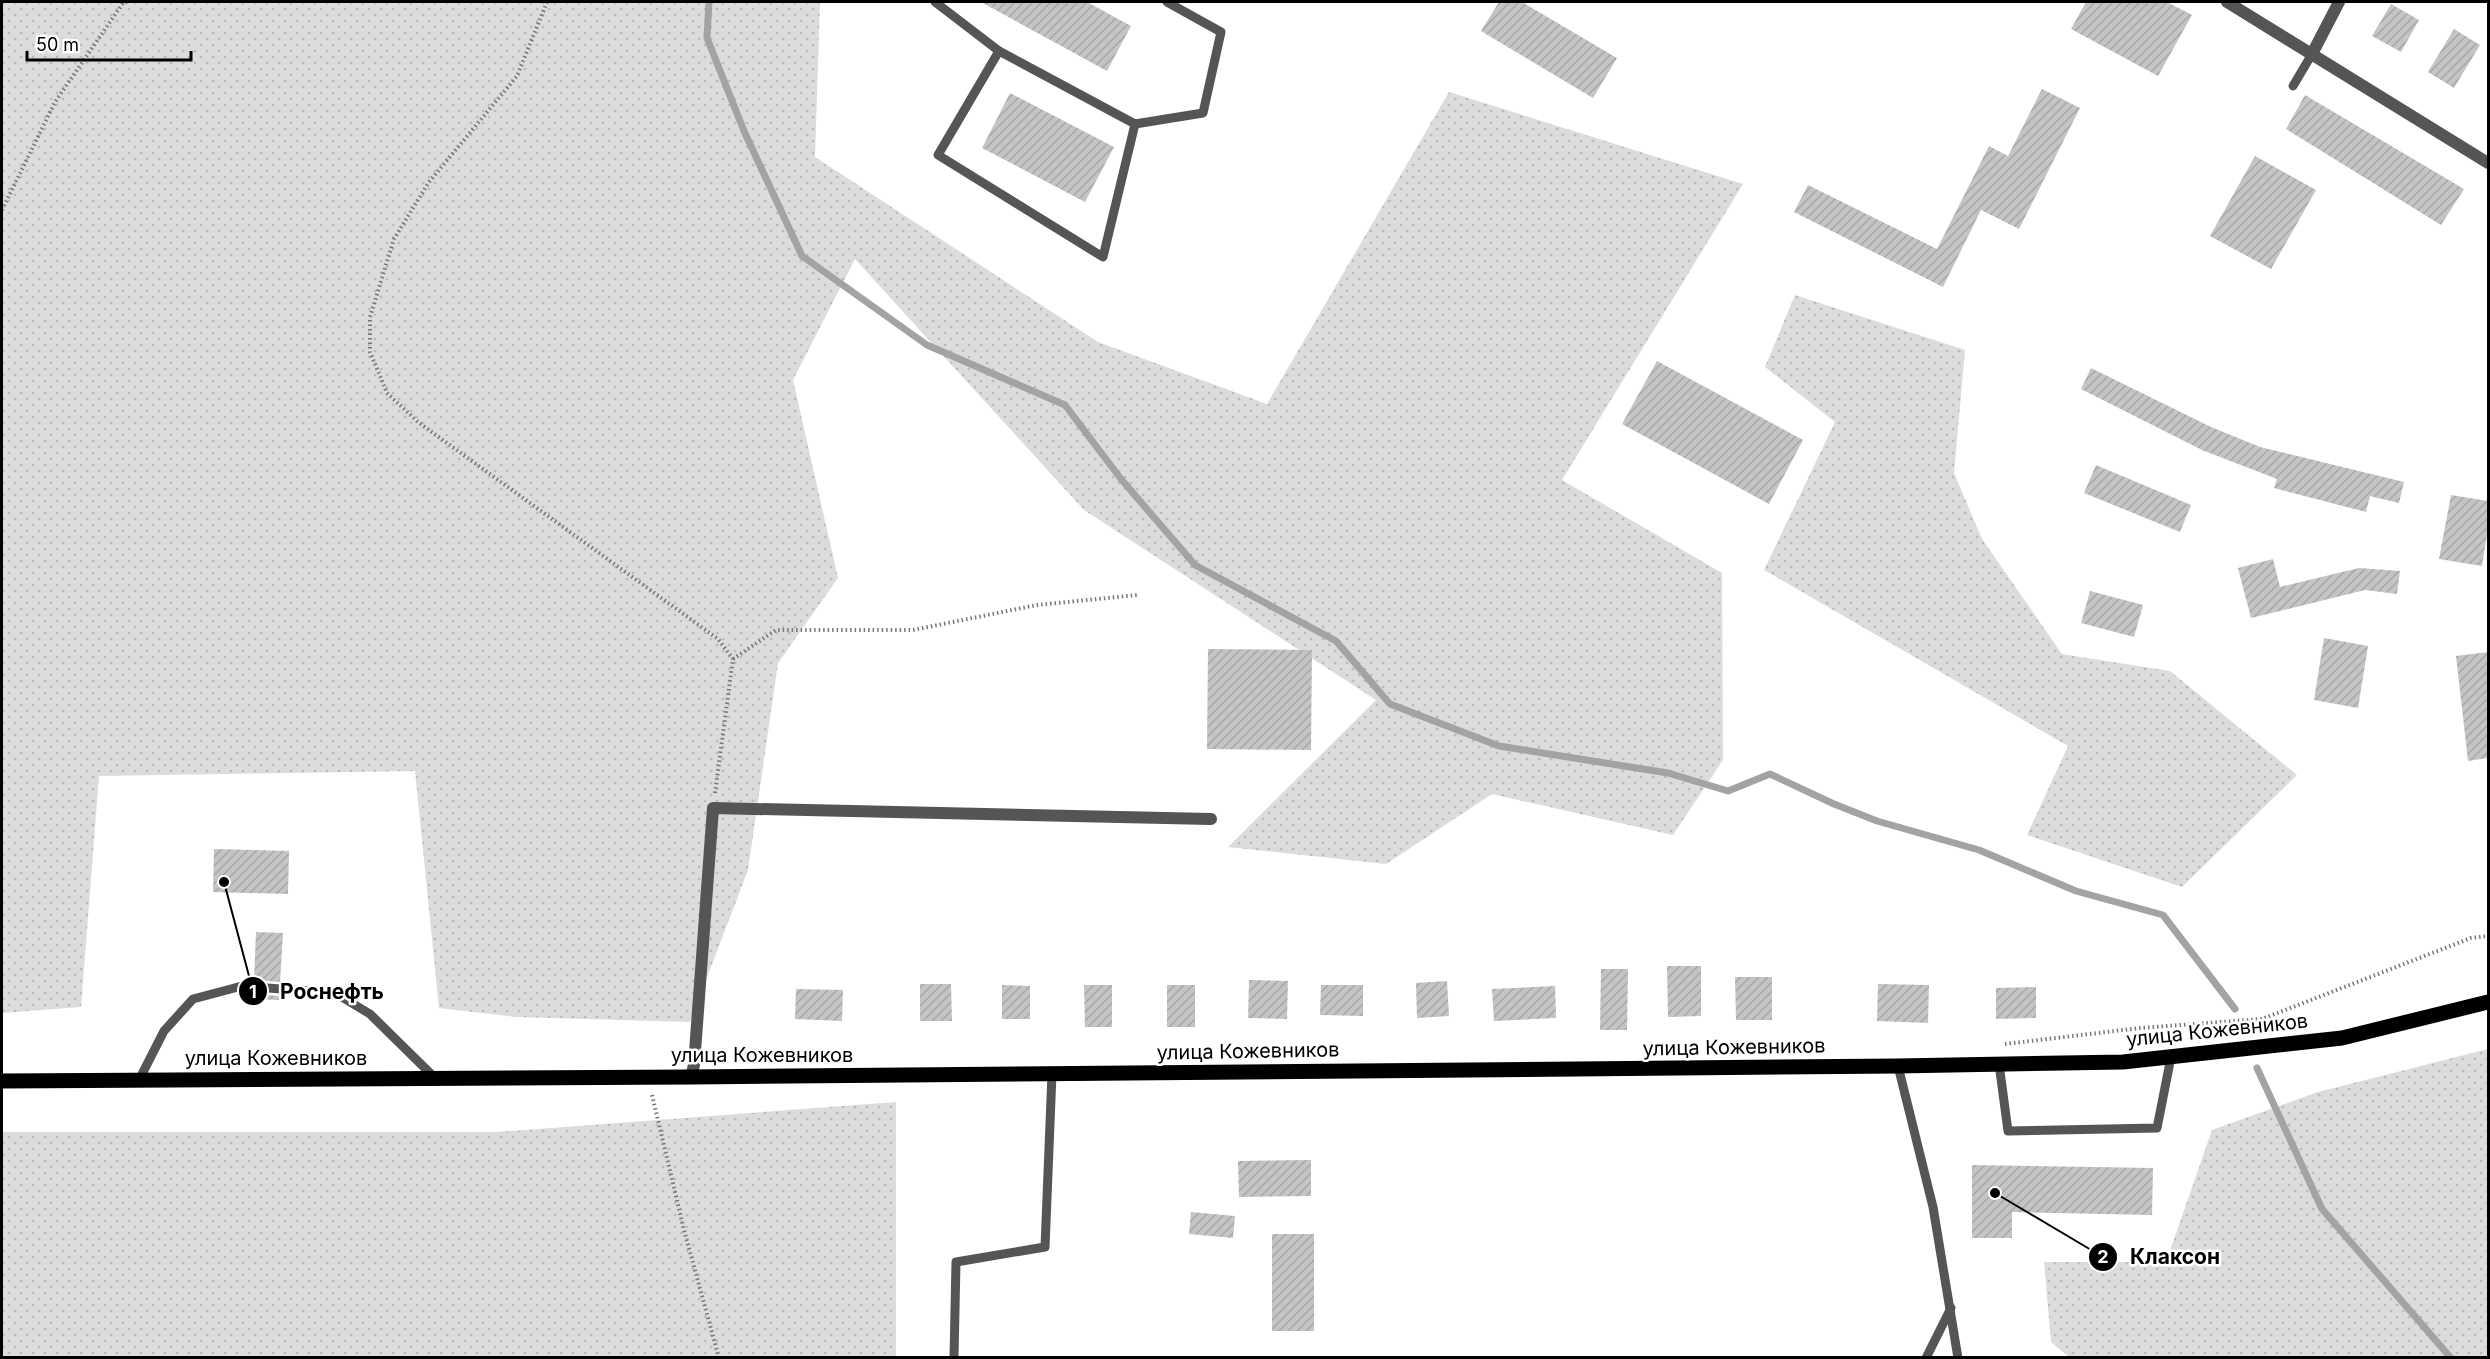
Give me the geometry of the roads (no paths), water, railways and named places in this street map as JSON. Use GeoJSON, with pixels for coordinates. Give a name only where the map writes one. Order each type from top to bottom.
{"type":"FeatureCollection","features":[{"type":"Feature","properties":{"kind":"main road","name":"улица Кожевников"},"geometry":{"type":"LineString","coordinates":[[2,1081],[1052,1074],[2123,1062],[2342,1038],[2488,1002]]}},
{"type":"Feature","properties":{"kind":"street"},"geometry":{"type":"LineString","coordinates":[[2228,2],[2488,163]]}},
{"type":"Feature","properties":{"kind":"street"},"geometry":{"type":"LineString","coordinates":[[2312,54],[2339,2]]}},
{"type":"Feature","properties":{"kind":"street"},"geometry":{"type":"LineString","coordinates":[[691,1077],[694,1065],[713,808],[1210,819]]}},
{"type":"Feature","properties":{"kind":"lane"},"geometry":{"type":"LineString","coordinates":[[942,3],[999,51],[1135,124],[1203,113],[1221,32],[1167,2]]}},
{"type":"Feature","properties":{"kind":"lane"},"geometry":{"type":"LineString","coordinates":[[999,51],[938,154],[1103,257],[1135,124]]}},
{"type":"Feature","properties":{"kind":"lane"},"geometry":{"type":"LineString","coordinates":[[2293,86],[2312,54]]}},
{"type":"Feature","properties":{"kind":"lane"},"geometry":{"type":"LineString","coordinates":[[139,1080],[164,1031],[193,999],[242,986],[335,993],[370,1014],[435,1078]]}},
{"type":"Feature","properties":{"kind":"lane"},"geometry":{"type":"LineString","coordinates":[[1998,1064],[2008,1131],[2157,1128],[2171,1057]]}},
{"type":"Feature","properties":{"kind":"lane"},"geometry":{"type":"LineString","coordinates":[[1898,1066],[1933,1207],[1958,1358]]}},
{"type":"Feature","properties":{"kind":"lane"},"geometry":{"type":"LineString","coordinates":[[954,1358],[957,1262],[1045,1247],[1052,1074]]}},
{"type":"Feature","properties":{"kind":"lane"},"geometry":{"type":"LineString","coordinates":[[1926,1358],[1951,1308]]}},
{"type":"Feature","properties":{"kind":"waterway"},"geometry":{"type":"LineString","coordinates":[[709,2],[707,38],[744,131],[802,256],[927,345],[1065,405],[1121,479],[1195,565],[1336,641],[1390,704],[1499,746],[1668,773],[1728,791],[1770,774],[1877,821],[1979,850],[2076,891],[2163,915],[2235,1009]]}},
{"type":"Feature","properties":{"kind":"waterway"},"geometry":{"type":"LineString","coordinates":[[2257,1068],[2322,1209],[2451,1358]]}},
{"type":"Feature","properties":{"kind":"place","name":"Роснефть"},"geometry":{"type":"Point","coordinates":[224,882]}},
{"type":"Feature","properties":{"kind":"place","name":"Клаксон"},"geometry":{"type":"Point","coordinates":[1995,1193]}}]}
